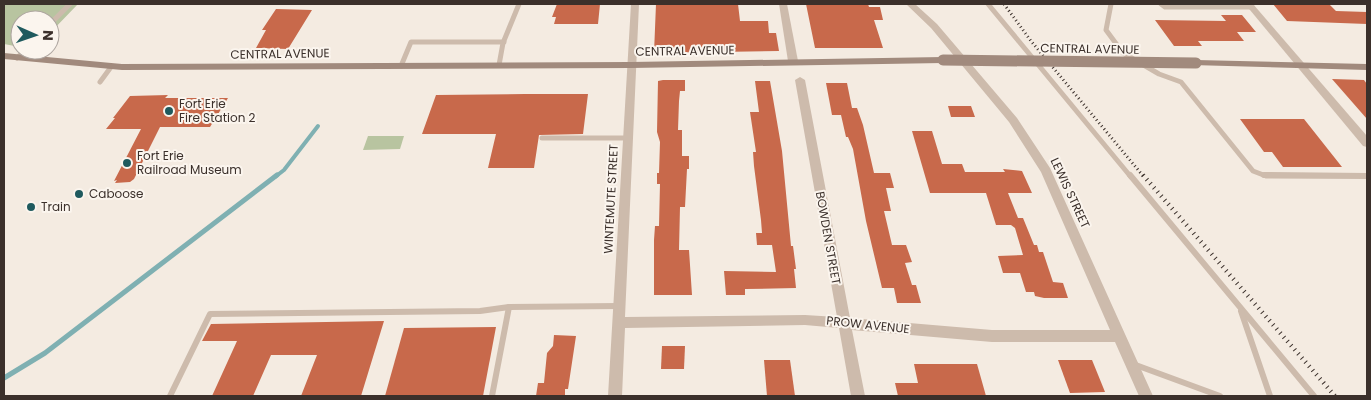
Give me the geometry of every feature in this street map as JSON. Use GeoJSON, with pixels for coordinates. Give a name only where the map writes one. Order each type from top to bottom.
{"type":"FeatureCollection","features":[{"type":"Feature","properties":{"kind":"main road","name":"CENTRAL AVENUE"},"geometry":{"type":"LineString","coordinates":[[60,60],[111,67],[631,65],[943,60],[1196,62],[1367,67]]}},
{"type":"Feature","properties":{"kind":"street","name":"WINTEMUTE STREET"},"geometry":{"type":"LineString","coordinates":[[615,396],[635,4]]}},
{"type":"Feature","properties":{"kind":"street"},"geometry":{"type":"LineString","coordinates":[[784,4],[793,61]]}},
{"type":"Feature","properties":{"kind":"street","name":"LEWIS STREET"},"geometry":{"type":"LineString","coordinates":[[910,4],[934,26],[1013,120],[1046,171],[1146,396]]}},
{"type":"Feature","properties":{"kind":"street"},"geometry":{"type":"LineString","coordinates":[[1251,6],[1367,143]]}},
{"type":"Feature","properties":{"kind":"street","name":"BOWDEN STREET"},"geometry":{"type":"LineString","coordinates":[[800,80],[858,396]]}},
{"type":"Feature","properties":{"kind":"street","name":"PROW AVENUE"},"geometry":{"type":"LineString","coordinates":[[619,323],[843,322],[977,335],[1118,336]]}},
{"type":"Feature","properties":{"kind":"lane"},"geometry":{"type":"LineString","coordinates":[[60,14],[70,4]]}},
{"type":"Feature","properties":{"kind":"lane"},"geometry":{"type":"LineString","coordinates":[[499,65],[504,42],[519,4]]}},
{"type":"Feature","properties":{"kind":"lane"},"geometry":{"type":"LineString","coordinates":[[988,4],[1314,396]]}},
{"type":"Feature","properties":{"kind":"lane"},"geometry":{"type":"LineString","coordinates":[[1111,4],[1106,30],[1123,53],[1159,74],[1181,82],[1253,171],[1266,176],[1367,176]]}},
{"type":"Feature","properties":{"kind":"lane"},"geometry":{"type":"LineString","coordinates":[[1162,4],[1165,7],[1251,6]]}},
{"type":"Feature","properties":{"kind":"lane"},"geometry":{"type":"LineString","coordinates":[[401,66],[410,42],[504,42]]}},
{"type":"Feature","properties":{"kind":"lane"},"geometry":{"type":"LineString","coordinates":[[100,82],[111,67]]}},
{"type":"Feature","properties":{"kind":"lane"},"geometry":{"type":"LineString","coordinates":[[542,138],[628,138]]}},
{"type":"Feature","properties":{"kind":"lane"},"geometry":{"type":"LineString","coordinates":[[170,396],[210,314],[480,311],[508,307],[620,306]]}},
{"type":"Feature","properties":{"kind":"lane"},"geometry":{"type":"LineString","coordinates":[[1239,306],[1270,396]]}},
{"type":"Feature","properties":{"kind":"lane"},"geometry":{"type":"LineString","coordinates":[[492,396],[508,307]]}},
{"type":"Feature","properties":{"kind":"lane"},"geometry":{"type":"LineString","coordinates":[[1130,363],[1220,396]]}},
{"type":"Feature","properties":{"kind":"green space"},"geometry":{"type":"Polygon","coordinates":[[[4,4],[78,4],[60,23],[60,10],[10,10],[10,45],[4,44],[4,4]]]}},
{"type":"Feature","properties":{"kind":"green space"},"geometry":{"type":"Polygon","coordinates":[[[368,136],[404,136],[400,149],[363,150],[368,136]]]}},
{"type":"Feature","properties":{"kind":"building"},"geometry":{"type":"Polygon","coordinates":[[[557,4],[600,4],[598,24],[554,24],[556,17],[552,17],[557,4]]]}},
{"type":"Feature","properties":{"kind":"building"},"geometry":{"type":"Polygon","coordinates":[[[656,4],[738,4],[740,21],[768,21],[769,33],[776,33],[779,51],[654,53],[656,4]]]}},
{"type":"Feature","properties":{"kind":"building"},"geometry":{"type":"Polygon","coordinates":[[[806,4],[868,4],[869,7],[880,7],[883,20],[874,20],[883,48],[815,48],[806,4]]]}},
{"type":"Feature","properties":{"kind":"building"},"geometry":{"type":"Polygon","coordinates":[[[1273,4],[1329,4],[1336,11],[1367,12],[1367,24],[1287,21],[1273,4]]]}},
{"type":"Feature","properties":{"kind":"building"},"geometry":{"type":"Polygon","coordinates":[[[276,9],[312,10],[288,49],[256,48],[266,30],[262,30],[276,9]]]}},
{"type":"Feature","properties":{"kind":"building"},"geometry":{"type":"Polygon","coordinates":[[[1221,15],[1242,15],[1256,32],[1237,32],[1244,41],[1198,41],[1202,46],[1174,46],[1155,20],[1226,21],[1221,15]]]}},
{"type":"Feature","properties":{"kind":"building"},"geometry":{"type":"Polygon","coordinates":[[[1332,79],[1364,80],[1367,84],[1367,119],[1332,79]]]}},
{"type":"Feature","properties":{"kind":"building"},"geometry":{"type":"Polygon","coordinates":[[[685,80],[685,91],[680,91],[678,130],[682,130],[682,156],[689,156],[689,169],[687,169],[685,207],[680,207],[679,250],[689,250],[692,295],[654,295],[654,240],[655,226],[659,226],[660,184],[657,184],[660,142],[657,132],[658,81],[685,80]]]}},
{"type":"Feature","properties":{"kind":"building"},"geometry":{"type":"Polygon","coordinates":[[[755,81],[770,81],[782,151],[791,246],[793,246],[796,269],[794,269],[796,288],[745,289],[745,295],[726,295],[724,271],[776,272],[772,245],[757,245],[756,233],[762,233],[754,166],[753,152],[756,152],[750,112],[759,112],[755,81]]]}},
{"type":"Feature","properties":{"kind":"building"},"geometry":{"type":"Polygon","coordinates":[[[826,83],[847,83],[852,108],[857,108],[863,125],[874,173],[890,173],[894,188],[886,188],[891,211],[884,211],[892,245],[906,245],[912,262],[905,263],[912,285],[916,285],[921,303],[897,303],[894,288],[882,288],[866,221],[853,149],[848,137],[846,137],[841,115],[832,115],[826,83]]]}},
{"type":"Feature","properties":{"kind":"building"},"geometry":{"type":"Polygon","coordinates":[[[588,94],[583,134],[539,135],[534,168],[488,168],[496,134],[422,134],[436,95],[588,94]]]}},
{"type":"Feature","properties":{"kind":"building","name":"Fort Erie Fire Station 2"},"geometry":{"type":"Polygon","coordinates":[[[168,95],[165,98],[228,98],[210,127],[160,127],[134,179],[130,182],[115,183],[117,180],[114,181],[141,129],[106,129],[130,96],[168,95]]]}},
{"type":"Feature","properties":{"kind":"building"},"geometry":{"type":"Polygon","coordinates":[[[948,106],[971,106],[975,117],[951,117],[948,106]]]}},
{"type":"Feature","properties":{"kind":"building"},"geometry":{"type":"Polygon","coordinates":[[[1240,119],[1304,119],[1342,167],[1283,167],[1272,152],[1264,152],[1240,119]]]}},
{"type":"Feature","properties":{"kind":"building"},"geometry":{"type":"Polygon","coordinates":[[[912,131],[932,131],[942,164],[962,164],[965,172],[1005,172],[1003,169],[1022,171],[1032,193],[1008,193],[1018,218],[1023,218],[1034,245],[1037,245],[1039,252],[1043,252],[1053,282],[1063,283],[1068,298],[1035,296],[1034,292],[1026,292],[1020,273],[1003,273],[998,256],[1023,255],[1015,228],[1011,225],[996,225],[986,193],[930,193],[912,131]]]}},
{"type":"Feature","properties":{"kind":"building"},"geometry":{"type":"Polygon","coordinates":[[[384,321],[361,396],[301,396],[317,355],[271,355],[253,396],[212,396],[237,341],[202,341],[211,324],[384,321]]]}},
{"type":"Feature","properties":{"kind":"building"},"geometry":{"type":"Polygon","coordinates":[[[496,327],[483,396],[385,396],[404,328],[496,327]]]}},
{"type":"Feature","properties":{"kind":"building"},"geometry":{"type":"Polygon","coordinates":[[[554,335],[576,336],[568,389],[565,389],[565,396],[536,396],[538,383],[544,383],[547,353],[553,346],[554,335]]]}},
{"type":"Feature","properties":{"kind":"building"},"geometry":{"type":"Polygon","coordinates":[[[662,346],[685,346],[684,369],[661,369],[662,346]]]}},
{"type":"Feature","properties":{"kind":"building"},"geometry":{"type":"Polygon","coordinates":[[[764,360],[790,360],[795,396],[767,396],[764,360]]]}},
{"type":"Feature","properties":{"kind":"building"},"geometry":{"type":"Polygon","coordinates":[[[1058,360],[1092,360],[1105,392],[1070,393],[1058,360]]]}},
{"type":"Feature","properties":{"kind":"building"},"geometry":{"type":"Polygon","coordinates":[[[914,364],[977,364],[986,396],[898,396],[895,383],[918,383],[914,364]]]}},
{"type":"Feature","properties":{"kind":"waterway"},"geometry":{"type":"LineString","coordinates":[[275,177],[284,170],[318,126]]}},
{"type":"Feature","properties":{"kind":"waterway"},"geometry":{"type":"LineString","coordinates":[[4,378],[45,353],[277,175]]}},
{"type":"Feature","properties":{"kind":"railway"},"geometry":{"type":"LineString","coordinates":[[1004,4],[1031,41],[1144,177]]}},
{"type":"Feature","properties":{"kind":"railway"},"geometry":{"type":"LineString","coordinates":[[1143,175],[1335,396]]}},
{"type":"Feature","properties":{"kind":"place","name":"Fort Erie Fire Station 2"},"geometry":{"type":"Point","coordinates":[169,111]}},
{"type":"Feature","properties":{"kind":"place","name":"Fort Erie Railroad Museum"},"geometry":{"type":"Point","coordinates":[127,163]}},
{"type":"Feature","properties":{"kind":"place","name":"Caboose"},"geometry":{"type":"Point","coordinates":[79,194]}},
{"type":"Feature","properties":{"kind":"place","name":"Train"},"geometry":{"type":"Point","coordinates":[31,207]}}]}
